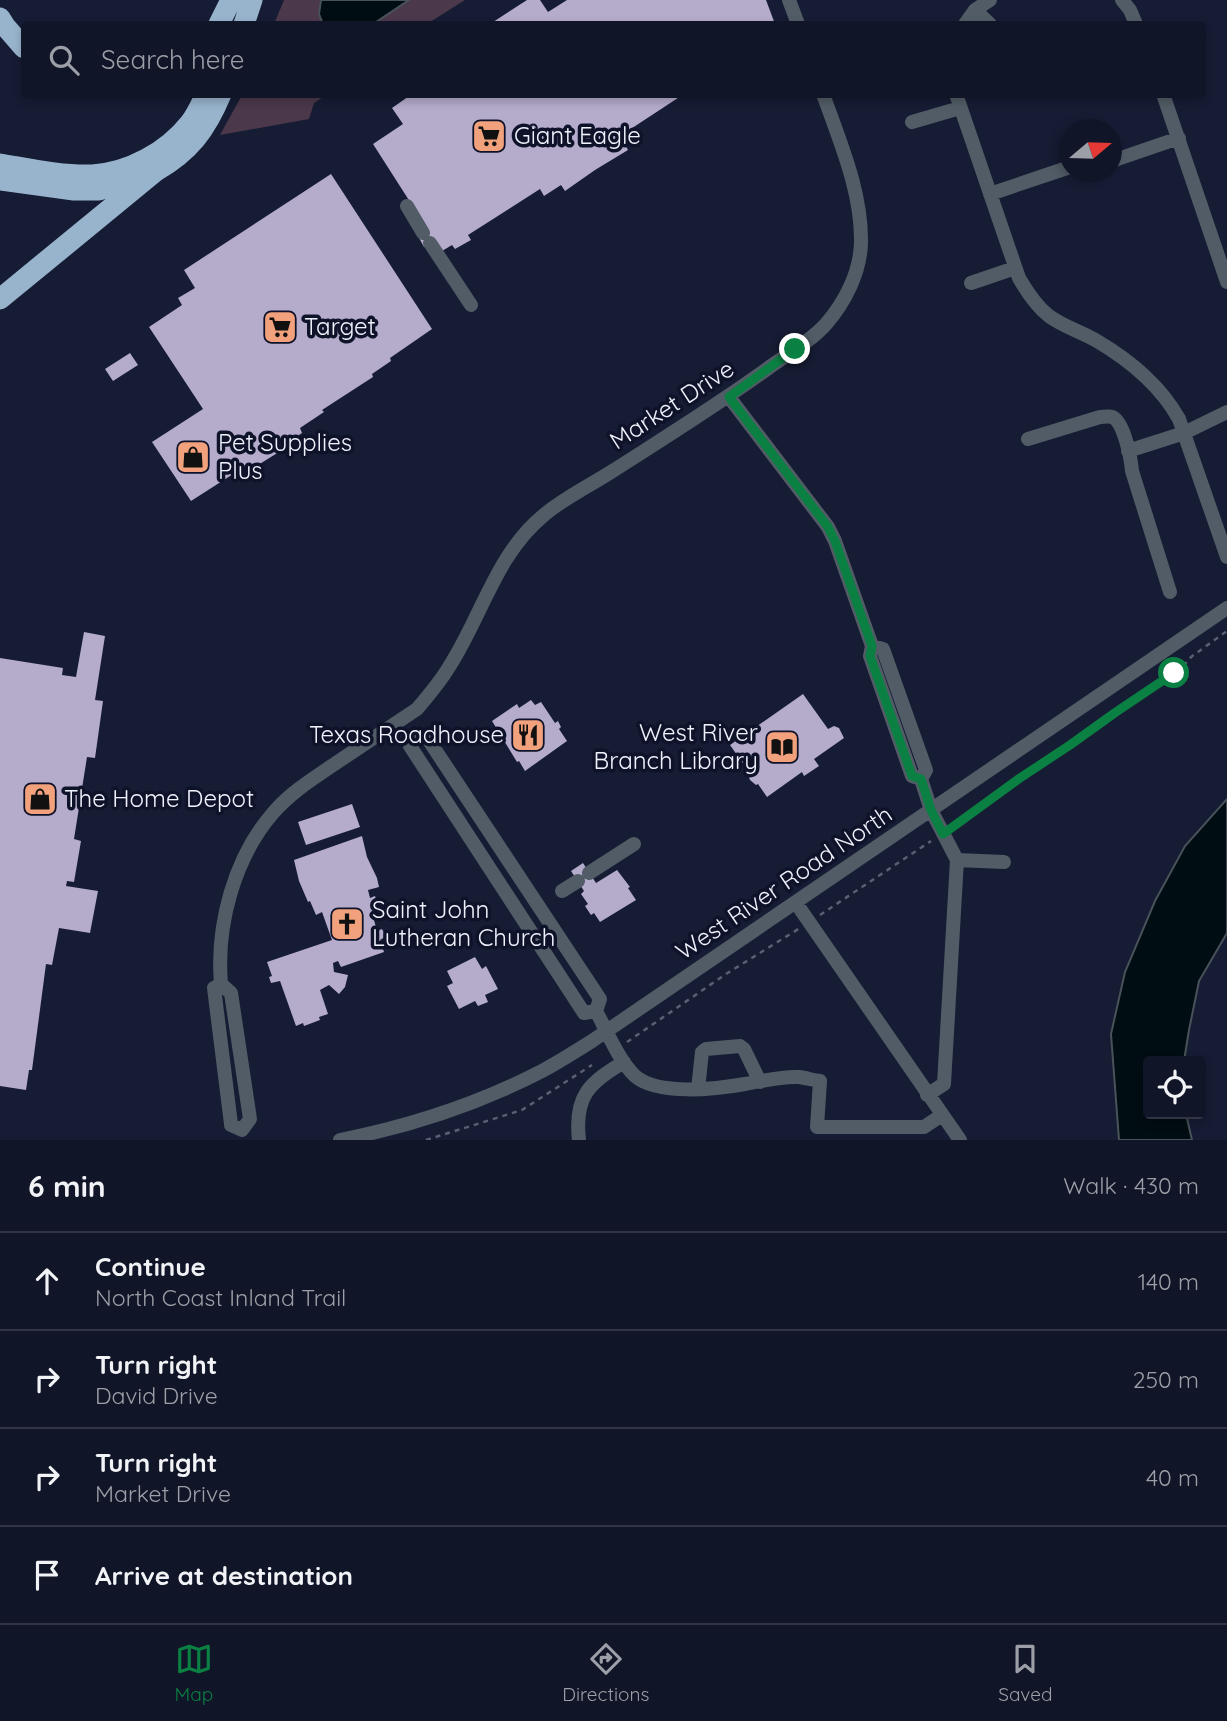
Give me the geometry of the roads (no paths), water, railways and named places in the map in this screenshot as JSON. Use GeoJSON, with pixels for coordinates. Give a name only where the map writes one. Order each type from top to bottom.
{"type":"FeatureCollection","features":[{"type":"Feature","properties":{"kind":"highway"},"geometry":{"type":"LineString","coordinates":[[220,21],[231,0]]}},
{"type":"Feature","properties":{"kind":"highway"},"geometry":{"type":"LineString","coordinates":[[233,21],[239,0]]}},
{"type":"Feature","properties":{"kind":"highway"},"geometry":{"type":"LineString","coordinates":[[245,21],[252,0]]}},
{"type":"Feature","properties":{"kind":"highway"},"geometry":{"type":"LineString","coordinates":[[0,18],[21,45]]}},
{"type":"Feature","properties":{"kind":"highway"},"geometry":{"type":"LineString","coordinates":[[0,164],[80,175],[94,175],[124,168],[149,157],[179,134],[191,122],[204,98]]}},
{"type":"Feature","properties":{"kind":"highway"},"geometry":{"type":"LineString","coordinates":[[0,299],[195,141],[210,119],[219,98]]}},
{"type":"Feature","properties":{"kind":"highway"},"geometry":{"type":"LineString","coordinates":[[0,180],[61,189],[99,190],[156,171]]}},
{"type":"Feature","properties":{"kind":"street"},"geometry":{"type":"LineString","coordinates":[[789,0],[797,21]]}},
{"type":"Feature","properties":{"kind":"street"},"geometry":{"type":"LineString","coordinates":[[967,21],[975,10],[990,0]]}},
{"type":"Feature","properties":{"kind":"street"},"geometry":{"type":"LineString","coordinates":[[1122,0],[1134,21]]}},
{"type":"Feature","properties":{"kind":"street"},"geometry":{"type":"LineString","coordinates":[[975,10],[987,21]]}},
{"type":"Feature","properties":{"kind":"street","name":"Market Drive"},"geometry":{"type":"LineString","coordinates":[[243,1135],[231,1125],[214,988],[221,984],[223,926],[235,878],[248,849],[273,813],[302,786],[417,709],[450,666],[495,576],[517,541],[545,514],[729,397],[825,325],[848,293],[858,266],[861,227],[852,176],[824,98]]}},
{"type":"Feature","properties":{"kind":"street"},"geometry":{"type":"LineString","coordinates":[[1164,98],[1227,282]]}},
{"type":"Feature","properties":{"kind":"street"},"geometry":{"type":"LineString","coordinates":[[912,122],[958,101],[1019,278],[1034,302],[1051,317],[1097,341],[1135,366],[1171,404],[1179,419],[1227,557]]}},
{"type":"Feature","properties":{"kind":"street"},"geometry":{"type":"LineString","coordinates":[[1122,156],[1179,138]]}},
{"type":"Feature","properties":{"kind":"street"},"geometry":{"type":"LineString","coordinates":[[990,194],[1059,170]]}},
{"type":"Feature","properties":{"kind":"street"},"geometry":{"type":"LineString","coordinates":[[407,206],[471,305]]}},
{"type":"Feature","properties":{"kind":"street"},"geometry":{"type":"LineString","coordinates":[[971,283],[1015,268]]}},
{"type":"Feature","properties":{"kind":"street"},"geometry":{"type":"LineString","coordinates":[[729,397],[828,527],[835,541],[872,646],[870,656],[912,776],[921,779],[931,810],[957,860],[944,1084],[927,1095]]}},
{"type":"Feature","properties":{"kind":"street"},"geometry":{"type":"LineString","coordinates":[[1128,451],[1184,433],[1227,412]]}},
{"type":"Feature","properties":{"kind":"street"},"geometry":{"type":"LineString","coordinates":[[1028,439],[1100,417],[1109,416],[1116,419],[1121,426],[1132,471],[1170,592]]}},
{"type":"Feature","properties":{"kind":"street","name":"West River Road North"},"geometry":{"type":"LineString","coordinates":[[340,1140],[381,1132],[436,1116],[491,1096],[543,1070],[607,1031],[1227,608]]}},
{"type":"Feature","properties":{"kind":"street"},"geometry":{"type":"LineString","coordinates":[[403,718],[415,737]]}},
{"type":"Feature","properties":{"kind":"street"},"geometry":{"type":"LineString","coordinates":[[415,737],[426,736],[600,999],[596,1011],[624,1062],[635,1076],[649,1085],[670,1089],[742,1085],[798,1077],[820,1081],[817,1127],[924,1127],[942,1115]]}},
{"type":"Feature","properties":{"kind":"street"},"geometry":{"type":"LineString","coordinates":[[415,737],[410,746],[584,1013],[596,1011]]}},
{"type":"Feature","properties":{"kind":"street"},"geometry":{"type":"LineString","coordinates":[[562,891],[634,844]]}},
{"type":"Feature","properties":{"kind":"street"},"geometry":{"type":"LineString","coordinates":[[957,860],[1004,862]]}},
{"type":"Feature","properties":{"kind":"street"},"geometry":{"type":"LineString","coordinates":[[796,902],[960,1140]]}},
{"type":"Feature","properties":{"kind":"street"},"geometry":{"type":"LineString","coordinates":[[698,1088],[702,1052],[706,1049],[740,1046],[760,1082]]}},
{"type":"Feature","properties":{"kind":"street"},"geometry":{"type":"LineString","coordinates":[[579,1140],[578,1122],[584,1093],[602,1075],[624,1062]]}},
{"type":"Feature","properties":{"kind":"place","name":"Giant Eagle"},"geometry":{"type":"Point","coordinates":[489,136]}},
{"type":"Feature","properties":{"kind":"place","name":"Target"},"geometry":{"type":"Point","coordinates":[280,327]}},
{"type":"Feature","properties":{"kind":"place","name":"Pet Supplies Plus"},"geometry":{"type":"Point","coordinates":[193,457]}},
{"type":"Feature","properties":{"kind":"place","name":"Texas Roadhouse"},"geometry":{"type":"Point","coordinates":[528,735]}},
{"type":"Feature","properties":{"kind":"place","name":"West River Branch Library"},"geometry":{"type":"Point","coordinates":[782,747]}},
{"type":"Feature","properties":{"kind":"place","name":"The Home Depot"},"geometry":{"type":"Point","coordinates":[40,799]}},
{"type":"Feature","properties":{"kind":"place","name":"Saint John Lutheran Church"},"geometry":{"type":"Point","coordinates":[347,924]}}]}
